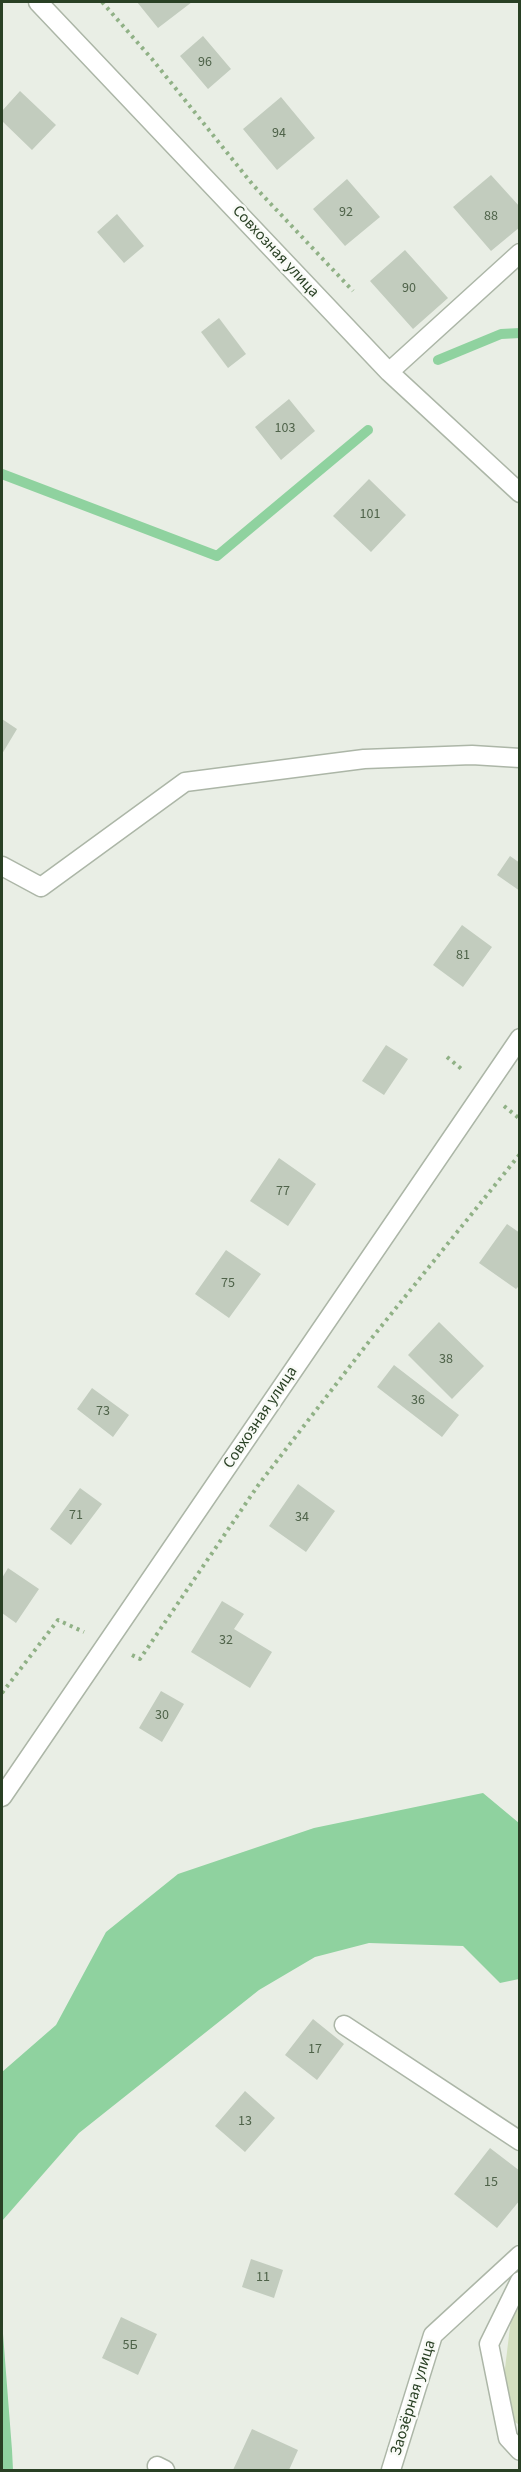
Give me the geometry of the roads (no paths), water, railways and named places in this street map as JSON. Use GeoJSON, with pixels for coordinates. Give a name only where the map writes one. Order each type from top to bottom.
{"type":"FeatureCollection","features":[{"type":"Feature","properties":{"kind":"street","name":"Совхозная улица"},"geometry":{"type":"LineString","coordinates":[[38,2],[389,372],[519,494]]}},
{"type":"Feature","properties":{"kind":"street"},"geometry":{"type":"LineString","coordinates":[[389,372],[519,253]]}},
{"type":"Feature","properties":{"kind":"street"},"geometry":{"type":"LineString","coordinates":[[2,866],[40,887],[185,782],[364,759],[472,755],[519,758]]}},
{"type":"Feature","properties":{"kind":"street","name":"Совхозная улица"},"geometry":{"type":"LineString","coordinates":[[2,1797],[519,1038]]}},
{"type":"Feature","properties":{"kind":"street"},"geometry":{"type":"LineString","coordinates":[[344,2025],[519,2141]]}},
{"type":"Feature","properties":{"kind":"street","name":"Заозёрная улица"},"geometry":{"type":"LineString","coordinates":[[391,2470],[433,2335],[519,2255]]}},
{"type":"Feature","properties":{"kind":"street"},"geometry":{"type":"LineString","coordinates":[[519,2281],[489,2344],[508,2438],[519,2451]]}},
{"type":"Feature","properties":{"kind":"waterway"},"geometry":{"type":"LineString","coordinates":[[438,360],[501,334],[520,333]]}},
{"type":"Feature","properties":{"kind":"waterway"},"geometry":{"type":"LineString","coordinates":[[2,474],[217,556],[368,430]]}}]}
